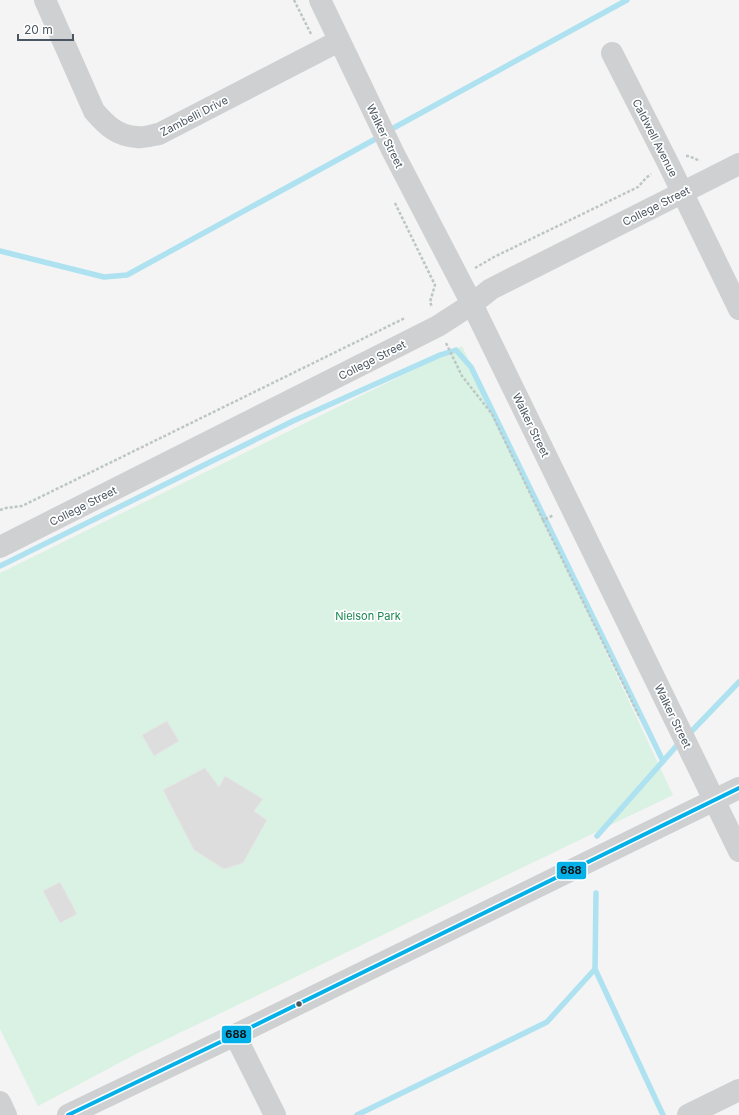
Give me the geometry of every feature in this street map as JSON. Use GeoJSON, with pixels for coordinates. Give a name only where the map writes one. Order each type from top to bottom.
{"type":"FeatureCollection","features":[{"type":"Feature","properties":{"kind":"street","name":"Zambelli Drive"},"geometry":{"type":"LineString","coordinates":[[45,0],[94,111],[106,125],[120,134],[138,138],[159,134],[339,41]]}},
{"type":"Feature","properties":{"kind":"street","name":"Walker Street"},"geometry":{"type":"LineString","coordinates":[[320,0],[393,152],[472,304],[739,851]]}},
{"type":"Feature","properties":{"kind":"street","name":"Caldwell Avenue"},"geometry":{"type":"LineString","coordinates":[[612,53],[683,192],[739,309]]}},
{"type":"Feature","properties":{"kind":"street","name":"College Street"},"geometry":{"type":"LineString","coordinates":[[0,546],[438,326],[472,304],[491,289],[739,164]]}},
{"type":"Feature","properties":{"kind":"street"},"geometry":{"type":"LineString","coordinates":[[68,1115],[235,1035],[739,788]]}},
{"type":"Feature","properties":{"kind":"street"},"geometry":{"type":"LineString","coordinates":[[235,1035],[275,1115]]}},
{"type":"Feature","properties":{"kind":"street"},"geometry":{"type":"LineString","coordinates":[[688,1115],[739,1090]]}},
{"type":"Feature","properties":{"kind":"street"},"geometry":{"type":"LineString","coordinates":[[0,1102],[6,1115]]}},
{"type":"Feature","properties":{"kind":"path"},"geometry":{"type":"LineString","coordinates":[[294,0],[314,41]]}},
{"type":"Feature","properties":{"kind":"path"},"geometry":{"type":"LineString","coordinates":[[473,270],[494,258],[638,187],[646,178],[658,171]]}},
{"type":"Feature","properties":{"kind":"path"},"geometry":{"type":"LineString","coordinates":[[395,203],[435,285],[430,302],[433,310]]}},
{"type":"Feature","properties":{"kind":"path"},"geometry":{"type":"LineString","coordinates":[[424,309],[431,305]]}},
{"type":"Feature","properties":{"kind":"path"},"geometry":{"type":"LineString","coordinates":[[0,510],[22,506],[410,316]]}},
{"type":"Feature","properties":{"kind":"path"},"geometry":{"type":"LineString","coordinates":[[444,338],[462,376],[492,414],[640,718]]}},
{"type":"Feature","properties":{"kind":"path"},"geometry":{"type":"LineString","coordinates":[[543,520],[570,507]]}},
{"type":"Feature","properties":{"kind":"green space","name":"Nielson Park"},"geometry":{"type":"Polygon","coordinates":[[[462,346],[673,795],[138,1053],[38,1106],[0,1029],[0,573],[462,346]]]}},
{"type":"Feature","properties":{"kind":"building"},"geometry":{"type":"Polygon","coordinates":[[[167,721],[179,741],[154,756],[142,735],[167,721]]]}},
{"type":"Feature","properties":{"kind":"building"},"geometry":{"type":"Polygon","coordinates":[[[205,768],[219,787],[225,776],[263,799],[254,811],[267,820],[243,863],[224,869],[194,850],[163,790],[205,768]]]}},
{"type":"Feature","properties":{"kind":"building"},"geometry":{"type":"Polygon","coordinates":[[[60,882],[77,914],[60,923],[43,891],[60,882]]]}},
{"type":"Feature","properties":{"kind":"waterway"},"geometry":{"type":"LineString","coordinates":[[388,131],[627,0]]}},
{"type":"Feature","properties":{"kind":"waterway"},"geometry":{"type":"LineString","coordinates":[[0,251],[104,277],[127,275],[381,136]]}},
{"type":"Feature","properties":{"kind":"waterway"},"geometry":{"type":"LineString","coordinates":[[0,566],[293,421],[440,355],[456,350],[471,367],[663,761]]}},
{"type":"Feature","properties":{"kind":"waterway"},"geometry":{"type":"LineString","coordinates":[[688,735],[739,682]]}},
{"type":"Feature","properties":{"kind":"waterway"},"geometry":{"type":"LineString","coordinates":[[597,836],[680,742]]}},
{"type":"Feature","properties":{"kind":"waterway"},"geometry":{"type":"LineString","coordinates":[[357,1115],[547,1022],[595,969],[596,893]]}},
{"type":"Feature","properties":{"kind":"waterway"},"geometry":{"type":"LineString","coordinates":[[595,969],[663,1115]]}},
{"type":"Feature","properties":{"kind":"transit line","name":"688"},"geometry":{"type":"LineString","coordinates":[[68,1115],[235,1035],[739,788]]}}]}
